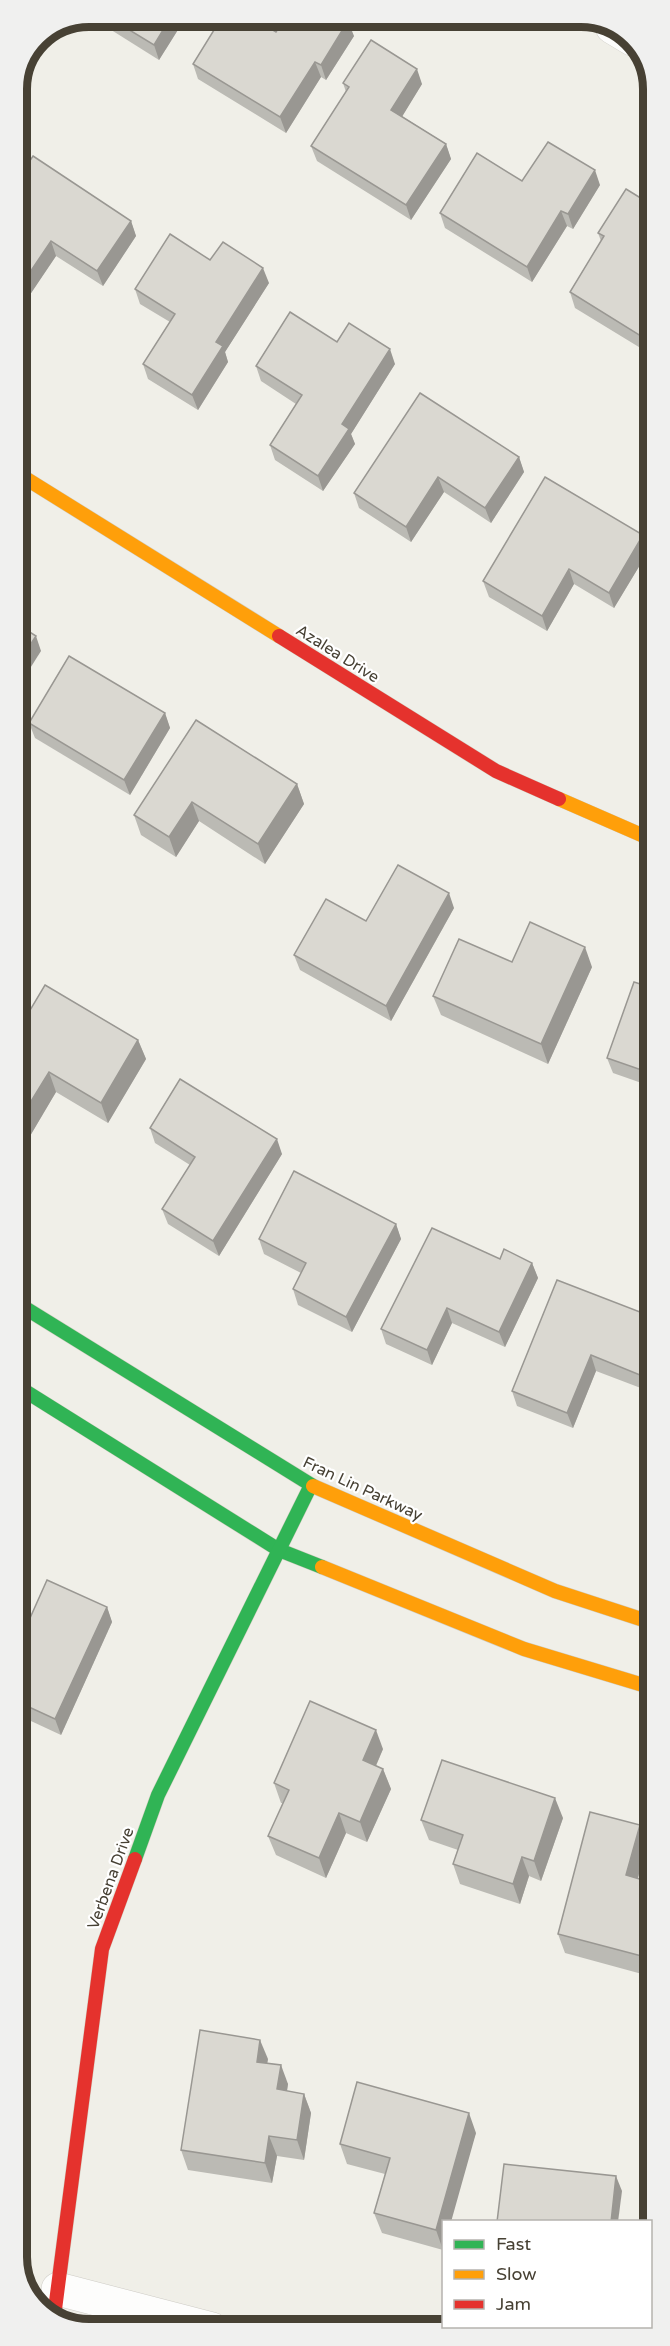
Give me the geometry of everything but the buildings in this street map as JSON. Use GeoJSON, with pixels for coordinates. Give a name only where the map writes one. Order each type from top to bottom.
{"type":"FeatureCollection","features":[{"type":"Feature","properties":{"kind":"street","name":"Azalea Drive"},"geometry":{"type":"LineString","coordinates":[[27,479],[496,771],[643,836]]}},
{"type":"Feature","properties":{"kind":"street","name":"Fran Lin Parkway"},"geometry":{"type":"LineString","coordinates":[[27,1310],[310,1485],[555,1591],[643,1620]]}},
{"type":"Feature","properties":{"kind":"street"},"geometry":{"type":"LineString","coordinates":[[27,1392],[279,1550],[524,1649],[643,1685]]}},
{"type":"Feature","properties":{"kind":"street","name":"Verbena Drive"},"geometry":{"type":"LineString","coordinates":[[56,2303],[102,1949],[158,1795],[310,1485]]}},
{"type":"Feature","properties":{"kind":"street"},"geometry":{"type":"LineString","coordinates":[[56,2303],[152,2319]]}},
{"type":"Feature","properties":{"kind":"traffic: fast"},"geometry":{"type":"LineString","coordinates":[[27,1309],[313,1486]]}},
{"type":"Feature","properties":{"kind":"traffic: fast"},"geometry":{"type":"LineString","coordinates":[[27,1392],[279,1550],[322,1567]]}},
{"type":"Feature","properties":{"kind":"traffic: fast"},"geometry":{"type":"LineString","coordinates":[[135,1859],[158,1795],[311,1485]]}},
{"type":"Feature","properties":{"kind":"traffic: slow"},"geometry":{"type":"LineString","coordinates":[[27,479],[279,636]]}},
{"type":"Feature","properties":{"kind":"traffic: slow"},"geometry":{"type":"LineString","coordinates":[[559,799],[643,836]]}},
{"type":"Feature","properties":{"kind":"traffic: slow"},"geometry":{"type":"LineString","coordinates":[[313,1486],[555,1591],[643,1620]]}},
{"type":"Feature","properties":{"kind":"traffic: slow"},"geometry":{"type":"LineString","coordinates":[[322,1567],[524,1649],[643,1685]]}},
{"type":"Feature","properties":{"kind":"traffic: jam"},"geometry":{"type":"LineString","coordinates":[[279,636],[496,771],[559,799]]}},
{"type":"Feature","properties":{"kind":"traffic: jam"},"geometry":{"type":"LineString","coordinates":[[55,2309],[102,1949],[135,1859]]}}]}
